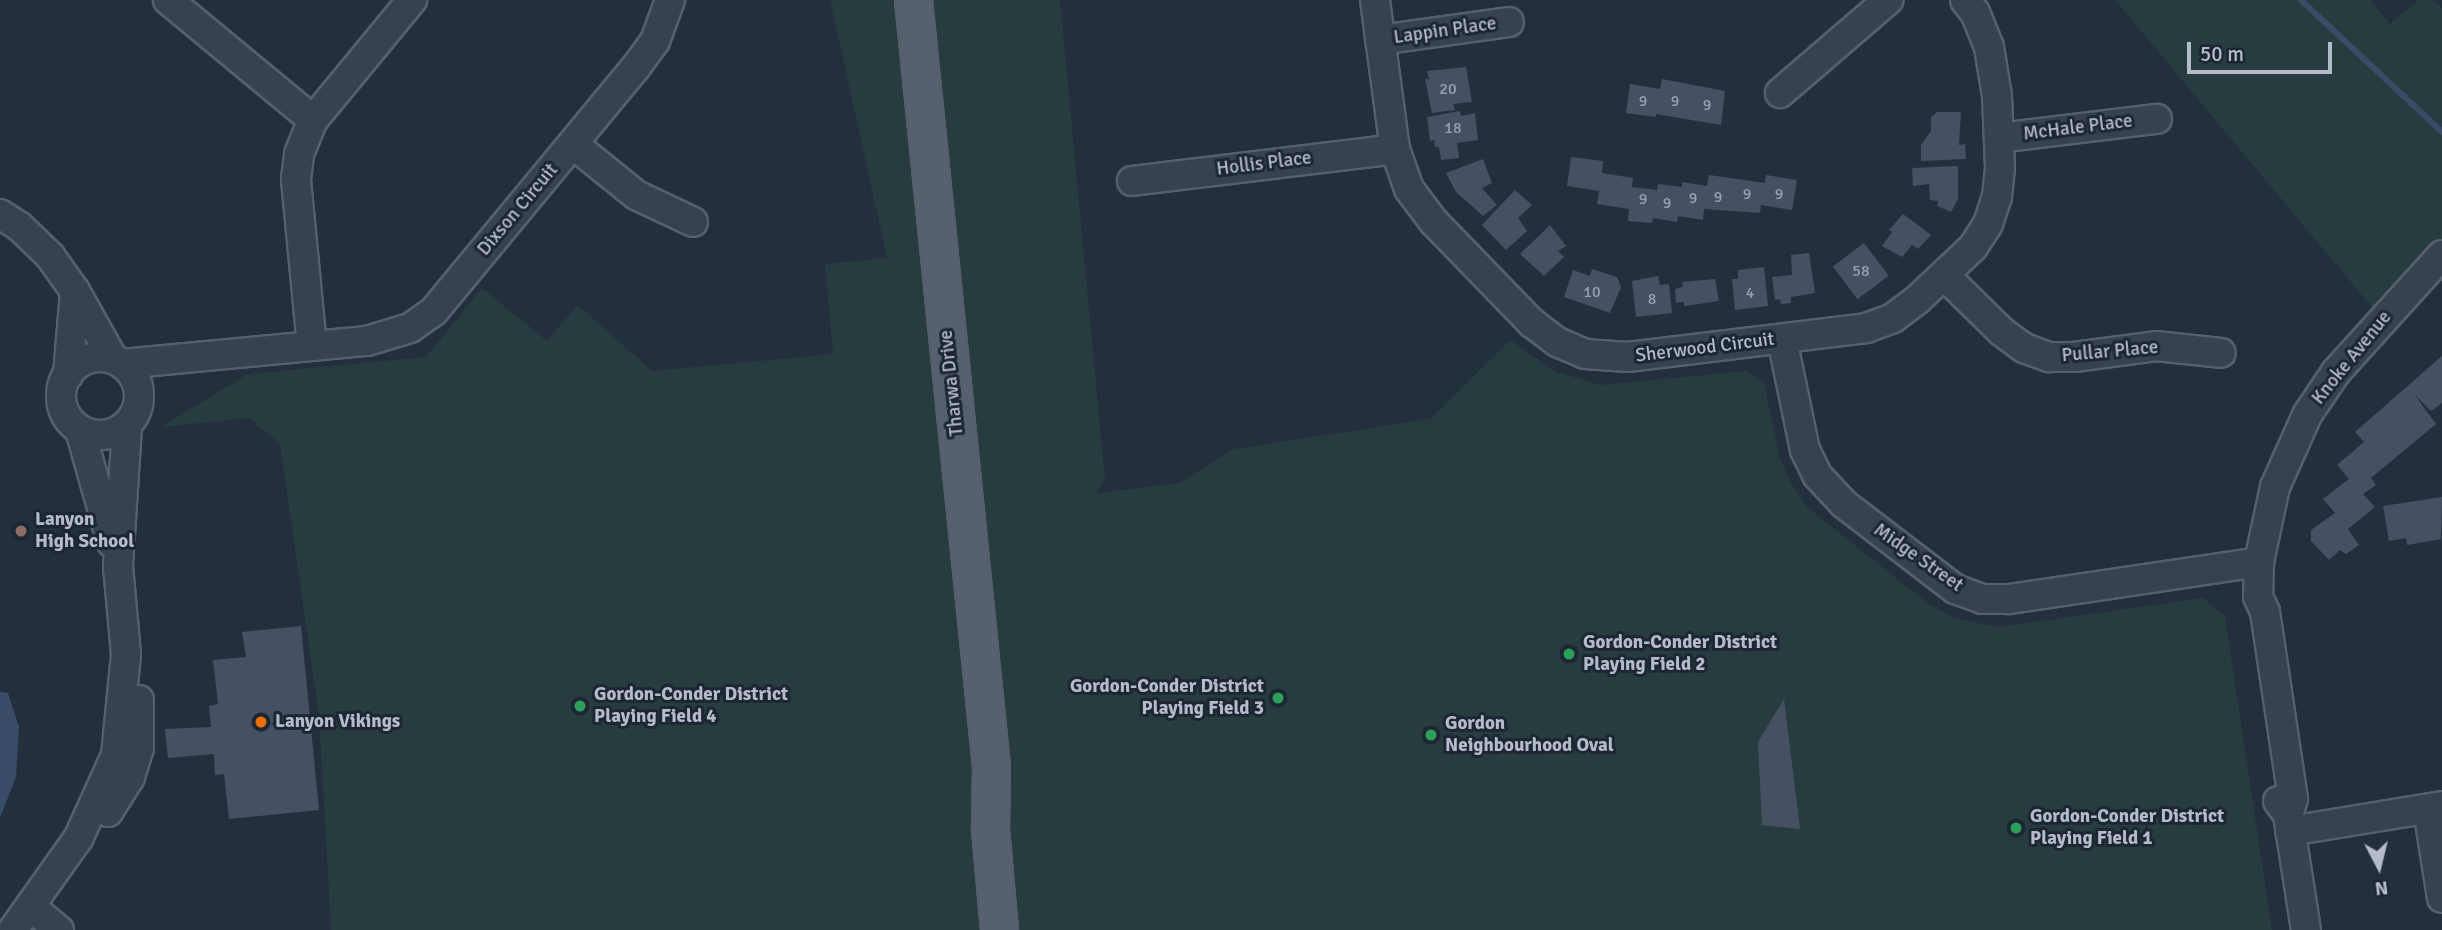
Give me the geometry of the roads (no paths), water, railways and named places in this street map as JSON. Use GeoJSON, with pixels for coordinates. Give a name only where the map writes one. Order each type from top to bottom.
{"type":"FeatureCollection","features":[{"type":"Feature","properties":{"kind":"main road","name":"Tharwa Drive"},"geometry":{"type":"LineString","coordinates":[[913,0],[991,766],[990,829],[999,930]]}},
{"type":"Feature","properties":{"kind":"main road","name":"Tharwa Drive"},"geometry":{"type":"LineString","coordinates":[[991,766],[1005,828],[1017,930]]}},
{"type":"Feature","properties":{"kind":"street"},"geometry":{"type":"LineString","coordinates":[[167,0],[313,120]]}},
{"type":"Feature","properties":{"kind":"street"},"geometry":{"type":"LineString","coordinates":[[312,346],[296,179],[299,154],[313,120],[412,0]]}},
{"type":"Feature","properties":{"kind":"street","name":"Dixson Circuit"},"geometry":{"type":"LineString","coordinates":[[117,362],[214,356],[396,335],[434,311],[655,41],[670,0]]}},
{"type":"Feature","properties":{"kind":"street","name":"Sherwood Circuit"},"geometry":{"type":"LineString","coordinates":[[1375,0],[1395,149],[1409,189],[1434,222],[1532,323],[1557,342],[1585,354],[1628,357],[1866,328],[1893,318],[1973,247],[1988,224],[1997,197],[1999,138],[1996,84],[1989,47],[1975,13],[1965,0]]}},
{"type":"Feature","properties":{"kind":"street"},"geometry":{"type":"LineString","coordinates":[[1780,93],[1888,0]]}},
{"type":"Feature","properties":{"kind":"street","name":"Lappin Place"},"geometry":{"type":"LineString","coordinates":[[1380,40],[1509,22]]}},
{"type":"Feature","properties":{"kind":"street","name":"McHale Place"},"geometry":{"type":"LineString","coordinates":[[1999,138],[2157,119]]}},
{"type":"Feature","properties":{"kind":"street"},"geometry":{"type":"LineString","coordinates":[[573,144],[636,195],[693,222]]}},
{"type":"Feature","properties":{"kind":"street","name":"Hollis Place"},"geometry":{"type":"LineString","coordinates":[[1132,181],[1395,149]]}},
{"type":"Feature","properties":{"kind":"street"},"geometry":{"type":"LineString","coordinates":[[0,214],[20,227],[50,256],[75,290],[117,362],[139,388],[133,416],[118,566]]}},
{"type":"Feature","properties":{"kind":"street","name":"Knoke Avenue"},"geometry":{"type":"LineString","coordinates":[[2306,930],[2289,823],[2293,799],[2265,612],[2258,596],[2259,562],[2275,487],[2307,415],[2336,372],[2442,254]]}},
{"type":"Feature","properties":{"kind":"street","name":"Pullar Place"},"geometry":{"type":"LineString","coordinates":[[1944,275],[2002,332],[2024,348],[2049,357],[2074,357],[2156,346],[2221,353]]}},
{"type":"Feature","properties":{"kind":"street"},"geometry":{"type":"LineString","coordinates":[[68,375],[75,290]]}},
{"type":"Feature","properties":{"kind":"street","name":"Midge Street"},"geometry":{"type":"LineString","coordinates":[[1782,339],[1805,450],[1817,475],[1844,504],[1955,589],[1982,598],[2009,599],[2259,562]]}},
{"type":"Feature","properties":{"kind":"street","name":"Dixson Circuit"},"geometry":{"type":"LineString","coordinates":[[133,416],[152,389],[175,370],[214,356]]}},
{"type":"Feature","properties":{"kind":"street"},"geometry":{"type":"LineString","coordinates":[[13,930],[79,837],[107,814],[123,790],[139,748],[141,717],[138,685],[126,653],[118,566],[80,430],[63,408],[62,390],[74,367],[93,358],[117,362]]}},
{"type":"Feature","properties":{"kind":"street"},"geometry":{"type":"LineString","coordinates":[[80,430],[99,435],[119,431],[133,416]]}},
{"type":"Feature","properties":{"kind":"street"},"geometry":{"type":"LineString","coordinates":[[2289,823],[2435,807],[2442,898]]}},
{"type":"Feature","properties":{"kind":"street"},"geometry":{"type":"LineString","coordinates":[[30,906],[59,930]]}},
{"type":"Feature","properties":{"kind":"water"},"geometry":{"type":"Polygon","coordinates":[[[0,692],[8,693],[19,727],[16,777],[0,818],[0,692]]]}},
{"type":"Feature","properties":{"kind":"waterway"},"geometry":{"type":"LineString","coordinates":[[2301,0],[2442,132]]}},
{"type":"Feature","properties":{"kind":"place","name":"Lanyon High School"},"geometry":{"type":"Point","coordinates":[21,531]}},
{"type":"Feature","properties":{"kind":"place","name":"Gordon-Conder District Playing Field 2"},"geometry":{"type":"Point","coordinates":[1569,654]}},
{"type":"Feature","properties":{"kind":"place","name":"Gordon-Conder District Playing Field 3"},"geometry":{"type":"Point","coordinates":[1278,698]}},
{"type":"Feature","properties":{"kind":"place","name":"Gordon-Conder District Playing Field 4"},"geometry":{"type":"Point","coordinates":[580,706]}},
{"type":"Feature","properties":{"kind":"place","name":"Lanyon Vikings"},"geometry":{"type":"Point","coordinates":[261,722]}},
{"type":"Feature","properties":{"kind":"place","name":"Gordon Neighbourhood Oval"},"geometry":{"type":"Point","coordinates":[1431,735]}},
{"type":"Feature","properties":{"kind":"place","name":"Gordon-Conder District Playing Field 1"},"geometry":{"type":"Point","coordinates":[2016,828]}}]}
